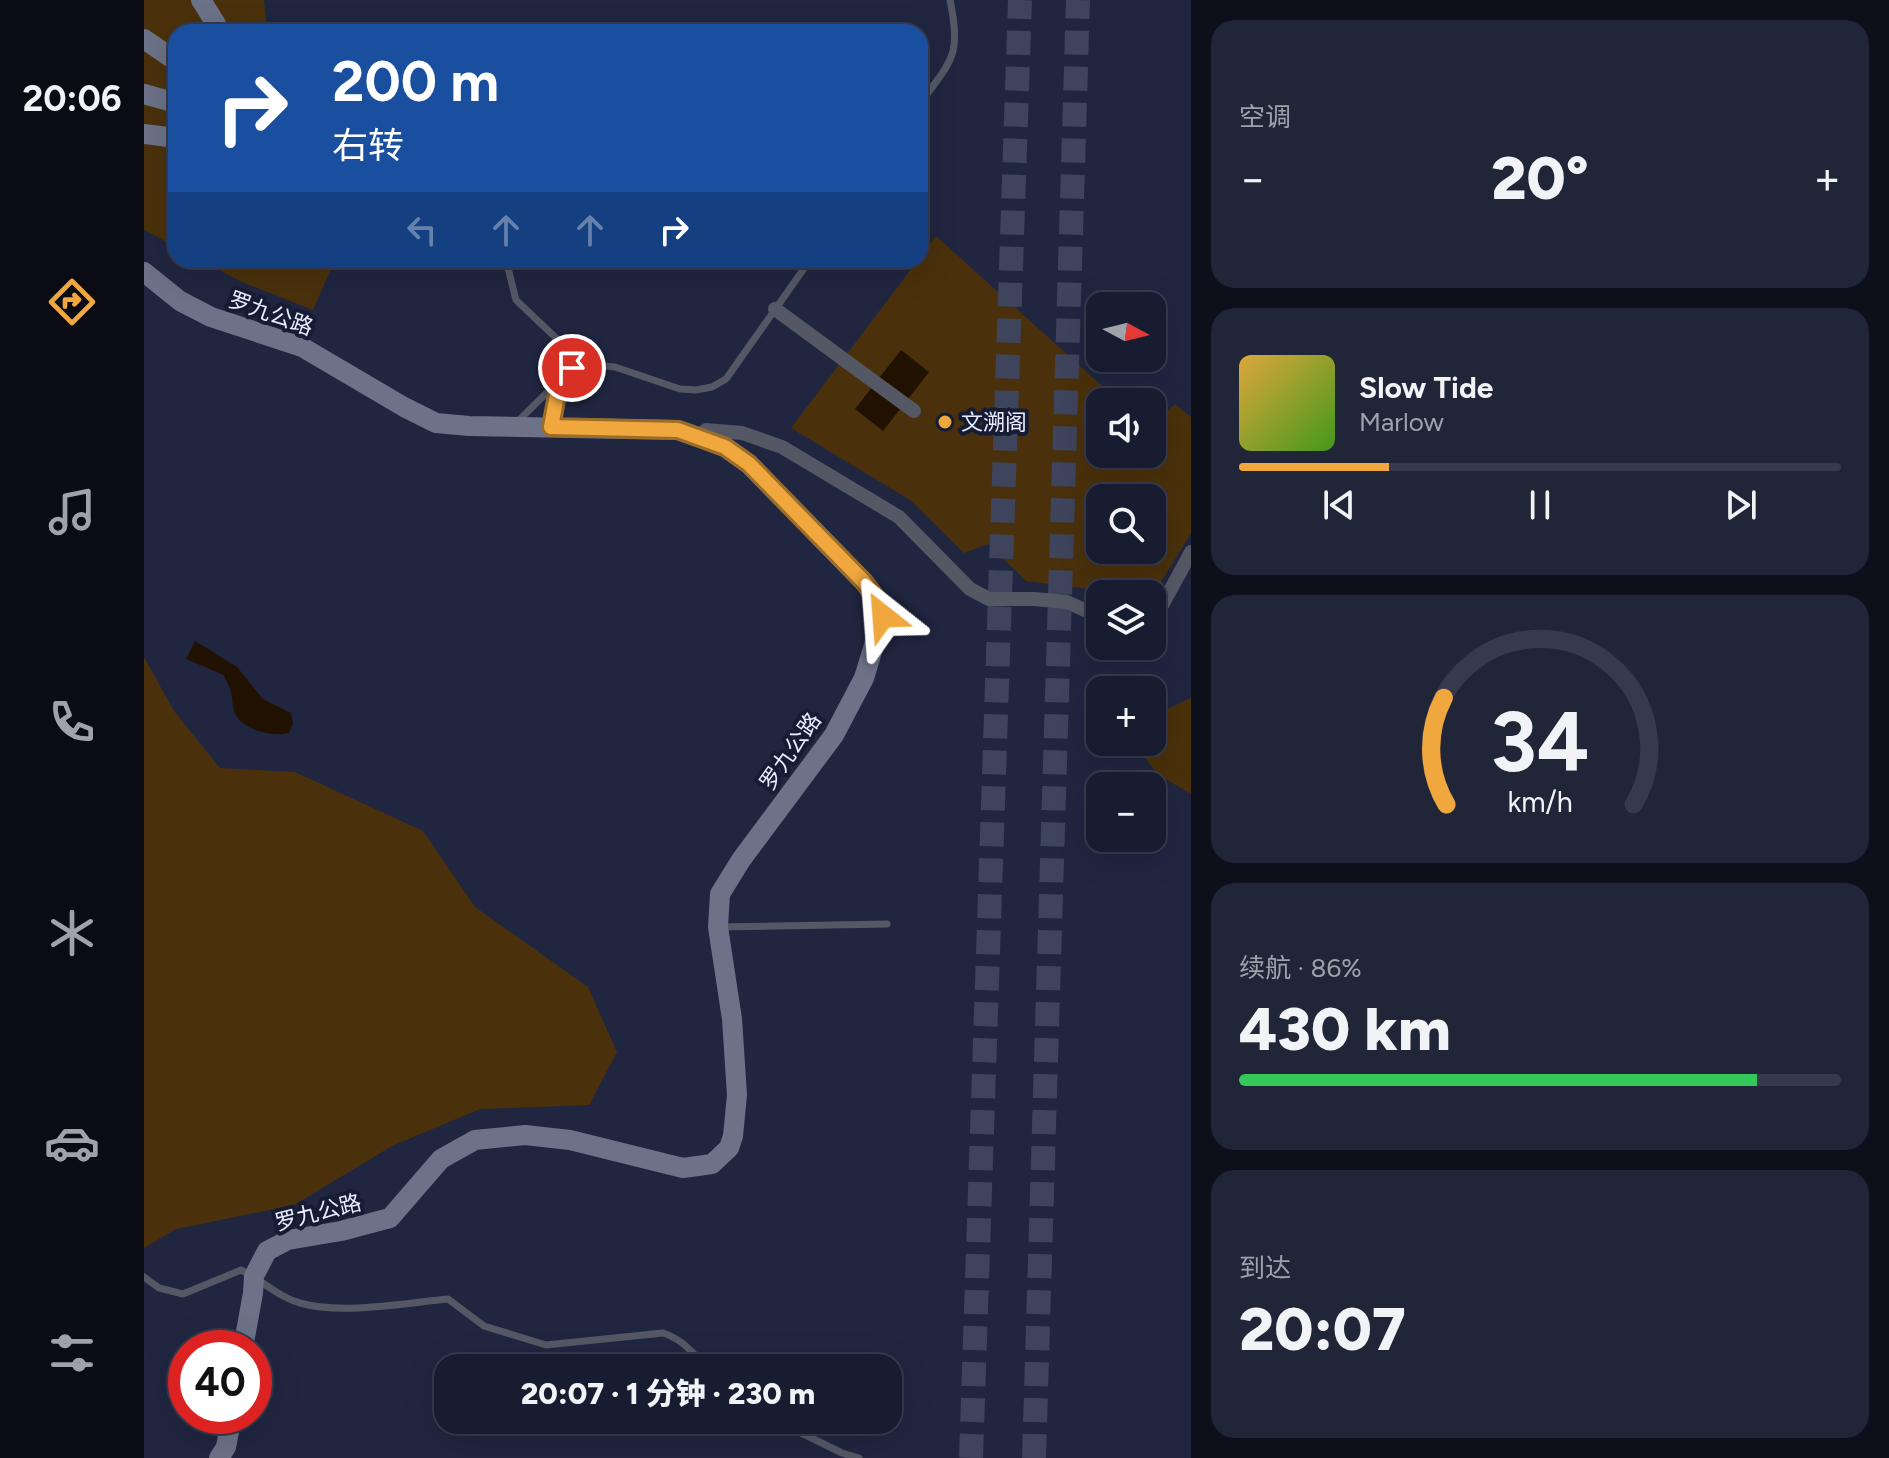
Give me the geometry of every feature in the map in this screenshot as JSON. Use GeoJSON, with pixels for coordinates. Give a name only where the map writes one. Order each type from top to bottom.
{"type":"FeatureCollection","features":[{"type":"Feature","properties":{"kind":"street"},"geometry":{"type":"LineString","coordinates":[[201,0],[216,24]]}},
{"type":"Feature","properties":{"kind":"street"},"geometry":{"type":"LineString","coordinates":[[144,39],[168,56]]}},
{"type":"Feature","properties":{"kind":"street"},"geometry":{"type":"LineString","coordinates":[[144,94],[168,101]]}},
{"type":"Feature","properties":{"kind":"street"},"geometry":{"type":"LineString","coordinates":[[144,134],[168,137]]}},
{"type":"Feature","properties":{"kind":"street","name":"罗九公路"},"geometry":{"type":"LineString","coordinates":[[144,272],[180,301],[201,312],[302,347],[436,423],[678,430],[725,447],[749,464],[864,582],[879,602],[883,616],[864,678],[834,735],[741,860],[720,894],[718,927],[732,1019],[737,1095],[729,1148],[712,1164],[683,1168],[570,1140],[525,1135],[475,1140],[441,1159],[390,1218],[288,1240],[267,1251],[254,1276],[246,1330]]}},
{"type":"Feature","properties":{"kind":"street"},"geometry":{"type":"LineString","coordinates":[[775,309],[912,410]]}},
{"type":"Feature","properties":{"kind":"street"},"geometry":{"type":"LineString","coordinates":[[698,437],[706,430],[742,433],[782,447],[899,517],[970,589],[989,599],[1067,602],[1086,611]]}},
{"type":"Feature","properties":{"kind":"street"},"geometry":{"type":"LineString","coordinates":[[1166,598],[1191,552]]}},
{"type":"Feature","properties":{"kind":"street"},"geometry":{"type":"LineString","coordinates":[[219,1458],[226,1447],[229,1434]]}},
{"type":"Feature","properties":{"kind":"lane"},"geometry":{"type":"LineString","coordinates":[[928,94],[947,70],[954,53],[957,35],[950,0]]}},
{"type":"Feature","properties":{"kind":"lane"},"geometry":{"type":"LineString","coordinates":[[508,268],[516,300],[556,338],[572,368]]}},
{"type":"Feature","properties":{"kind":"lane"},"geometry":{"type":"LineString","coordinates":[[513,426],[572,368],[601,363],[680,389],[712,387],[726,379],[803,268]]}},
{"type":"Feature","properties":{"kind":"lane"},"geometry":{"type":"LineString","coordinates":[[551,427],[559,384]]}},
{"type":"Feature","properties":{"kind":"lane"},"geometry":{"type":"LineString","coordinates":[[718,927],[887,924]]}},
{"type":"Feature","properties":{"kind":"lane"},"geometry":{"type":"LineString","coordinates":[[144,1277],[159,1288],[183,1294],[241,1270],[254,1276],[270,1290],[299,1303],[331,1308],[448,1299],[484,1326],[546,1345],[663,1333],[677,1338],[696,1354]]}},
{"type":"Feature","properties":{"kind":"lane"},"geometry":{"type":"LineString","coordinates":[[803,1434],[859,1458]]}},
{"type":"Feature","properties":{"kind":"shaded area"},"geometry":{"type":"Polygon","coordinates":[[[144,0],[264,0],[266,24],[168,24],[168,243],[144,230],[144,0]]]}},
{"type":"Feature","properties":{"kind":"shaded area"},"geometry":{"type":"Polygon","coordinates":[[[936,236],[1104,388],[1086,388],[1086,468],[1166,468],[1166,412],[1175,404],[1191,417],[1191,533],[1162,580],[1086,580],[1086,589],[1026,581],[988,544],[964,553],[910,500],[791,428],[912,268],[928,268],[928,247],[936,236]]]}},
{"type":"Feature","properties":{"kind":"shaded area"},"geometry":{"type":"Polygon","coordinates":[[[215,268],[331,268],[313,310],[215,268]]]}},
{"type":"Feature","properties":{"kind":"shaded area"},"geometry":{"type":"Polygon","coordinates":[[[901,350],[929,372],[883,431],[855,409],[901,350]]]}},
{"type":"Feature","properties":{"kind":"shaded area"},"geometry":{"type":"Polygon","coordinates":[[[195,641],[237,667],[263,699],[291,713],[293,723],[289,733],[266,733],[243,723],[234,711],[224,675],[186,659],[195,641]]]}},
{"type":"Feature","properties":{"kind":"shaded area"},"geometry":{"type":"Polygon","coordinates":[[[144,657],[174,711],[220,768],[295,772],[423,831],[475,907],[588,987],[617,1052],[589,1105],[480,1109],[392,1146],[294,1205],[176,1229],[144,1248],[144,657]]]}},
{"type":"Feature","properties":{"kind":"shaded area"},"geometry":{"type":"Polygon","coordinates":[[[1191,698],[1191,794],[1166,779],[1166,772],[1156,772],[1144,756],[1166,756],[1166,709],[1191,698]]]}},
{"type":"Feature","properties":{"kind":"tunnel"},"geometry":{"type":"LineString","coordinates":[[971,1458],[1020,0]]}},
{"type":"Feature","properties":{"kind":"tunnel"},"geometry":{"type":"LineString","coordinates":[[1034,1458],[1078,0]]}},
{"type":"Feature","properties":{"kind":"place","name":"文溯阁"},"geometry":{"type":"Point","coordinates":[945,422]}},
{"type":"Feature","properties":{"kind":"route"},"geometry":{"type":"LineString","coordinates":[[572,368],[559,384],[551,427],[678,430],[725,447],[749,464],[864,582],[879,602],[883,616]]}}]}
